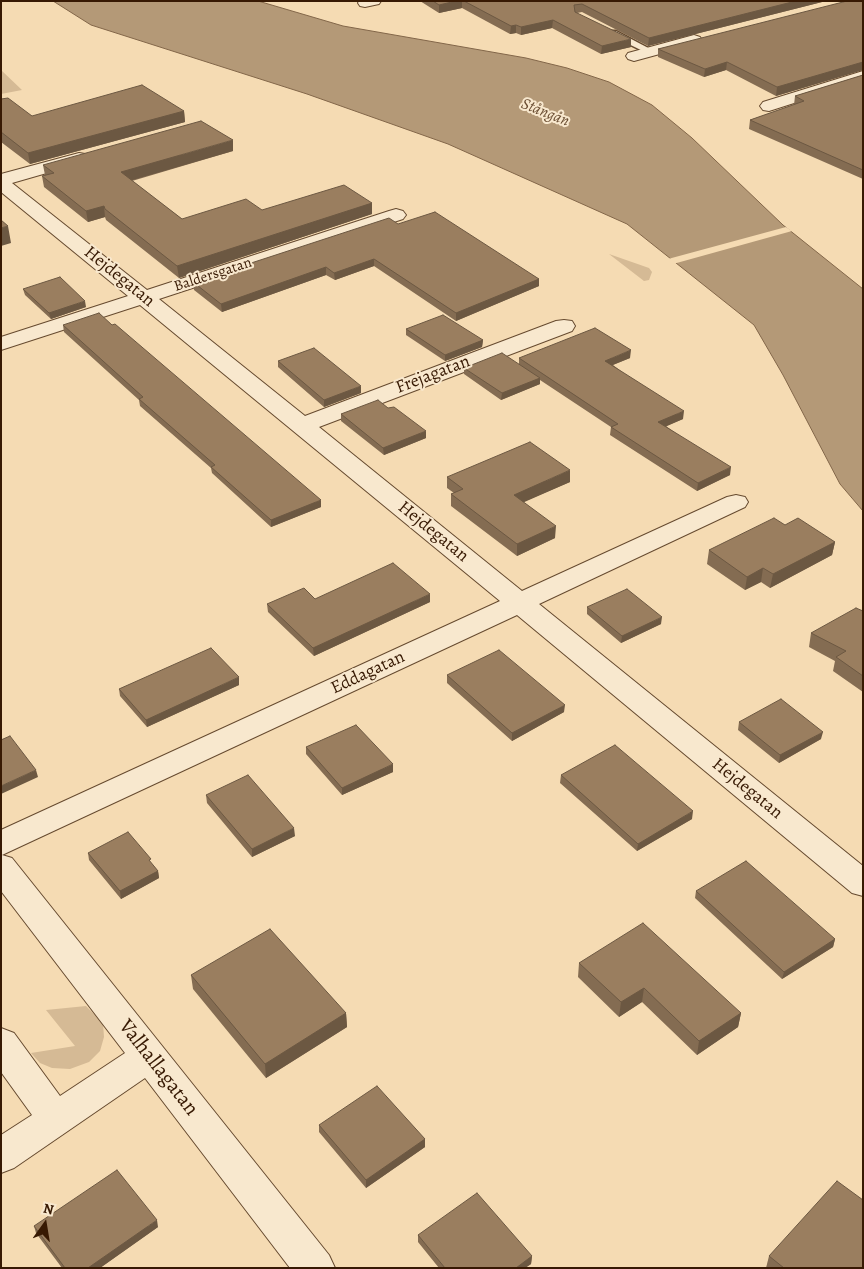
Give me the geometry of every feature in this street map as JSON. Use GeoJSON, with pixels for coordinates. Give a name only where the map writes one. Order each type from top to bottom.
{"type":"FeatureCollection","features":[{"type":"Feature","properties":{"kind":"street"},"geometry":{"type":"LineString","coordinates":[[634,56],[706,38]]}},
{"type":"Feature","properties":{"kind":"street"},"geometry":{"type":"LineString","coordinates":[[769,106],[863,76]]}},
{"type":"Feature","properties":{"kind":"street"},"geometry":{"type":"LineString","coordinates":[[1,182],[94,154]]}},
{"type":"Feature","properties":{"kind":"street","name":"Hejdegatan"},"geometry":{"type":"LineString","coordinates":[[1,182],[145,297],[863,884]]}},
{"type":"Feature","properties":{"kind":"street"},"geometry":{"type":"LineString","coordinates":[[1,206],[23,200]]}},
{"type":"Feature","properties":{"kind":"street","name":"Baldersgatan"},"geometry":{"type":"LineString","coordinates":[[1,344],[396,215]]}},
{"type":"Feature","properties":{"kind":"street","name":"Frejagatan"},"geometry":{"type":"LineString","coordinates":[[302,425],[564,326]]}},
{"type":"Feature","properties":{"kind":"street","name":"Eddagatan"},"geometry":{"type":"LineString","coordinates":[[1,844],[736,502]]}},
{"type":"Feature","properties":{"kind":"street","name":"Valhallagatan"},"geometry":{"type":"LineString","coordinates":[[1,867],[316,1268]]}},
{"type":"Feature","properties":{"kind":"street"},"geometry":{"type":"LineString","coordinates":[[1,1043],[55,1118]]}},
{"type":"Feature","properties":{"kind":"street"},"geometry":{"type":"LineString","coordinates":[[1,1156],[149,1056]]}},
{"type":"Feature","properties":{"kind":"lane"},"geometry":{"type":"LineString","coordinates":[[605,29],[650,52]]}},
{"type":"Feature","properties":{"kind":"shaded area"},"geometry":{"type":"Polygon","coordinates":[[[1,70],[22,90],[1,94],[1,70]]]}},
{"type":"Feature","properties":{"kind":"shaded area"},"geometry":{"type":"Polygon","coordinates":[[[609,254],[649,268],[652,272],[649,280],[644,281],[609,254]]]}},
{"type":"Feature","properties":{"kind":"shaded area"},"geometry":{"type":"Polygon","coordinates":[[[86,1006],[103,1023],[104,1037],[100,1051],[89,1062],[70,1069],[52,1068],[40,1063],[31,1053],[75,1046],[46,1010],[86,1006]]]}},
{"type":"Feature","properties":{"kind":"water","name":"Stångån"},"geometry":{"type":"Polygon","coordinates":[[[53,1],[258,1],[343,26],[526,58],[567,68],[609,82],[652,105],[692,138],[783,225],[863,289],[863,511],[840,484],[783,375],[754,325],[627,224],[448,144],[307,94],[91,25],[53,1]]]}},
{"type":"Feature","properties":{"kind":"pier"},"geometry":{"type":"Polygon","coordinates":[[[786,227],[792,231],[673,264],[668,259],[786,227]]]}},
{"type":"Feature","properties":{"kind":"building"},"geometry":{"type":"Polygon","coordinates":[[[433,1],[456,1],[439,5],[433,1]]]}},
{"type":"Feature","properties":{"kind":"building"},"geometry":{"type":"Polygon","coordinates":[[[464,1],[796,1],[649,38],[582,4],[574,5],[575,12],[631,39],[602,46],[553,20],[521,27],[511,26],[464,1]]]}},
{"type":"Feature","properties":{"kind":"building"},"geometry":{"type":"Polygon","coordinates":[[[847,1],[863,1],[863,62],[777,87],[727,62],[705,69],[658,49],[847,1]]]}},
{"type":"Feature","properties":{"kind":"building"},"geometry":{"type":"Polygon","coordinates":[[[863,75],[863,170],[750,120],[804,101],[795,96],[863,75]]]}},
{"type":"Feature","properties":{"kind":"building"},"geometry":{"type":"Polygon","coordinates":[[[142,85],[184,111],[28,153],[1,132],[1,99],[8,98],[32,116],[142,85]]]}},
{"type":"Feature","properties":{"kind":"building"},"geometry":{"type":"Polygon","coordinates":[[[201,121],[233,140],[121,172],[182,219],[246,199],[262,210],[344,185],[372,203],[177,266],[105,209],[104,206],[86,211],[42,176],[54,173],[43,165],[201,121]]]}},
{"type":"Feature","properties":{"kind":"building"},"geometry":{"type":"Polygon","coordinates":[[[435,212],[539,279],[456,313],[374,259],[334,273],[326,267],[221,304],[193,282],[389,218],[398,224],[435,212]]]}},
{"type":"Feature","properties":{"kind":"building"},"geometry":{"type":"Polygon","coordinates":[[[1,220],[8,226],[1,228],[1,220]]]}},
{"type":"Feature","properties":{"kind":"building"},"geometry":{"type":"Polygon","coordinates":[[[60,277],[85,301],[49,313],[23,289],[60,277]]]}},
{"type":"Feature","properties":{"kind":"building"},"geometry":{"type":"Polygon","coordinates":[[[99,313],[112,325],[115,324],[321,500],[271,520],[211,467],[215,465],[139,399],[143,397],[63,325],[99,313]]]}},
{"type":"Feature","properties":{"kind":"building"},"geometry":{"type":"Polygon","coordinates":[[[443,315],[483,340],[445,355],[406,329],[443,315]]]}},
{"type":"Feature","properties":{"kind":"building"},"geometry":{"type":"Polygon","coordinates":[[[595,328],[631,350],[605,361],[684,411],[658,422],[731,467],[698,483],[611,427],[618,424],[519,358],[595,328]]]}},
{"type":"Feature","properties":{"kind":"building"},"geometry":{"type":"Polygon","coordinates":[[[314,348],[361,386],[324,400],[278,361],[314,348]]]}},
{"type":"Feature","properties":{"kind":"building"},"geometry":{"type":"Polygon","coordinates":[[[502,353],[540,378],[502,393],[464,368],[502,353]]]}},
{"type":"Feature","properties":{"kind":"building"},"geometry":{"type":"Polygon","coordinates":[[[378,400],[388,408],[394,407],[426,431],[383,448],[341,414],[378,400]]]}},
{"type":"Feature","properties":{"kind":"building"},"geometry":{"type":"Polygon","coordinates":[[[530,442],[570,470],[514,495],[556,526],[517,544],[451,494],[463,489],[447,477],[530,442]]]}},
{"type":"Feature","properties":{"kind":"building"},"geometry":{"type":"Polygon","coordinates":[[[774,518],[785,525],[798,518],[835,542],[773,574],[763,568],[747,577],[709,550],[774,518]]]}},
{"type":"Feature","properties":{"kind":"building"},"geometry":{"type":"Polygon","coordinates":[[[393,563],[430,594],[313,648],[267,604],[304,588],[315,599],[393,563]]]}},
{"type":"Feature","properties":{"kind":"building"},"geometry":{"type":"Polygon","coordinates":[[[627,589],[662,617],[622,636],[587,607],[627,589]]]}},
{"type":"Feature","properties":{"kind":"building"},"geometry":{"type":"Polygon","coordinates":[[[856,608],[863,611],[863,676],[836,657],[846,651],[811,633],[856,608]]]}},
{"type":"Feature","properties":{"kind":"building"},"geometry":{"type":"Polygon","coordinates":[[[211,648],[239,677],[146,720],[119,689],[211,648]]]}},
{"type":"Feature","properties":{"kind":"building"},"geometry":{"type":"Polygon","coordinates":[[[499,650],[565,705],[512,733],[447,675],[499,650]]]}},
{"type":"Feature","properties":{"kind":"building"},"geometry":{"type":"Polygon","coordinates":[[[781,699],[823,732],[780,755],[739,722],[781,699]]]}},
{"type":"Feature","properties":{"kind":"building"},"geometry":{"type":"Polygon","coordinates":[[[356,725],[393,764],[342,788],[306,747],[356,725]]]}},
{"type":"Feature","properties":{"kind":"building"},"geometry":{"type":"Polygon","coordinates":[[[10,736],[36,770],[1,786],[1,740],[10,736]]]}},
{"type":"Feature","properties":{"kind":"building"},"geometry":{"type":"Polygon","coordinates":[[[615,745],[693,811],[638,844],[561,775],[615,745]]]}},
{"type":"Feature","properties":{"kind":"building"},"geometry":{"type":"Polygon","coordinates":[[[248,775],[294,828],[252,849],[206,795],[248,775]]]}},
{"type":"Feature","properties":{"kind":"building"},"geometry":{"type":"Polygon","coordinates":[[[128,832],[151,859],[149,860],[158,871],[120,891],[88,853],[128,832]]]}},
{"type":"Feature","properties":{"kind":"building"},"geometry":{"type":"Polygon","coordinates":[[[746,861],[835,939],[784,972],[696,891],[746,861]]]}},
{"type":"Feature","properties":{"kind":"building"},"geometry":{"type":"Polygon","coordinates":[[[643,923],[741,1013],[699,1041],[644,988],[621,1002],[579,963],[643,923]]]}},
{"type":"Feature","properties":{"kind":"building"},"geometry":{"type":"Polygon","coordinates":[[[270,929],[346,1013],[265,1064],[191,975],[270,929]]]}},
{"type":"Feature","properties":{"kind":"building"},"geometry":{"type":"Polygon","coordinates":[[[377,1086],[425,1139],[366,1180],[319,1125],[377,1086]]]}},
{"type":"Feature","properties":{"kind":"building"},"geometry":{"type":"Polygon","coordinates":[[[117,1170],[157,1220],[88,1268],[65,1268],[34,1226],[117,1170]]]}},
{"type":"Feature","properties":{"kind":"building"},"geometry":{"type":"Polygon","coordinates":[[[837,1181],[863,1200],[863,1268],[784,1268],[769,1256],[837,1181]]]}},
{"type":"Feature","properties":{"kind":"building"},"geometry":{"type":"Polygon","coordinates":[[[477,1193],[532,1256],[516,1268],[445,1268],[418,1235],[477,1193]]]}}]}
